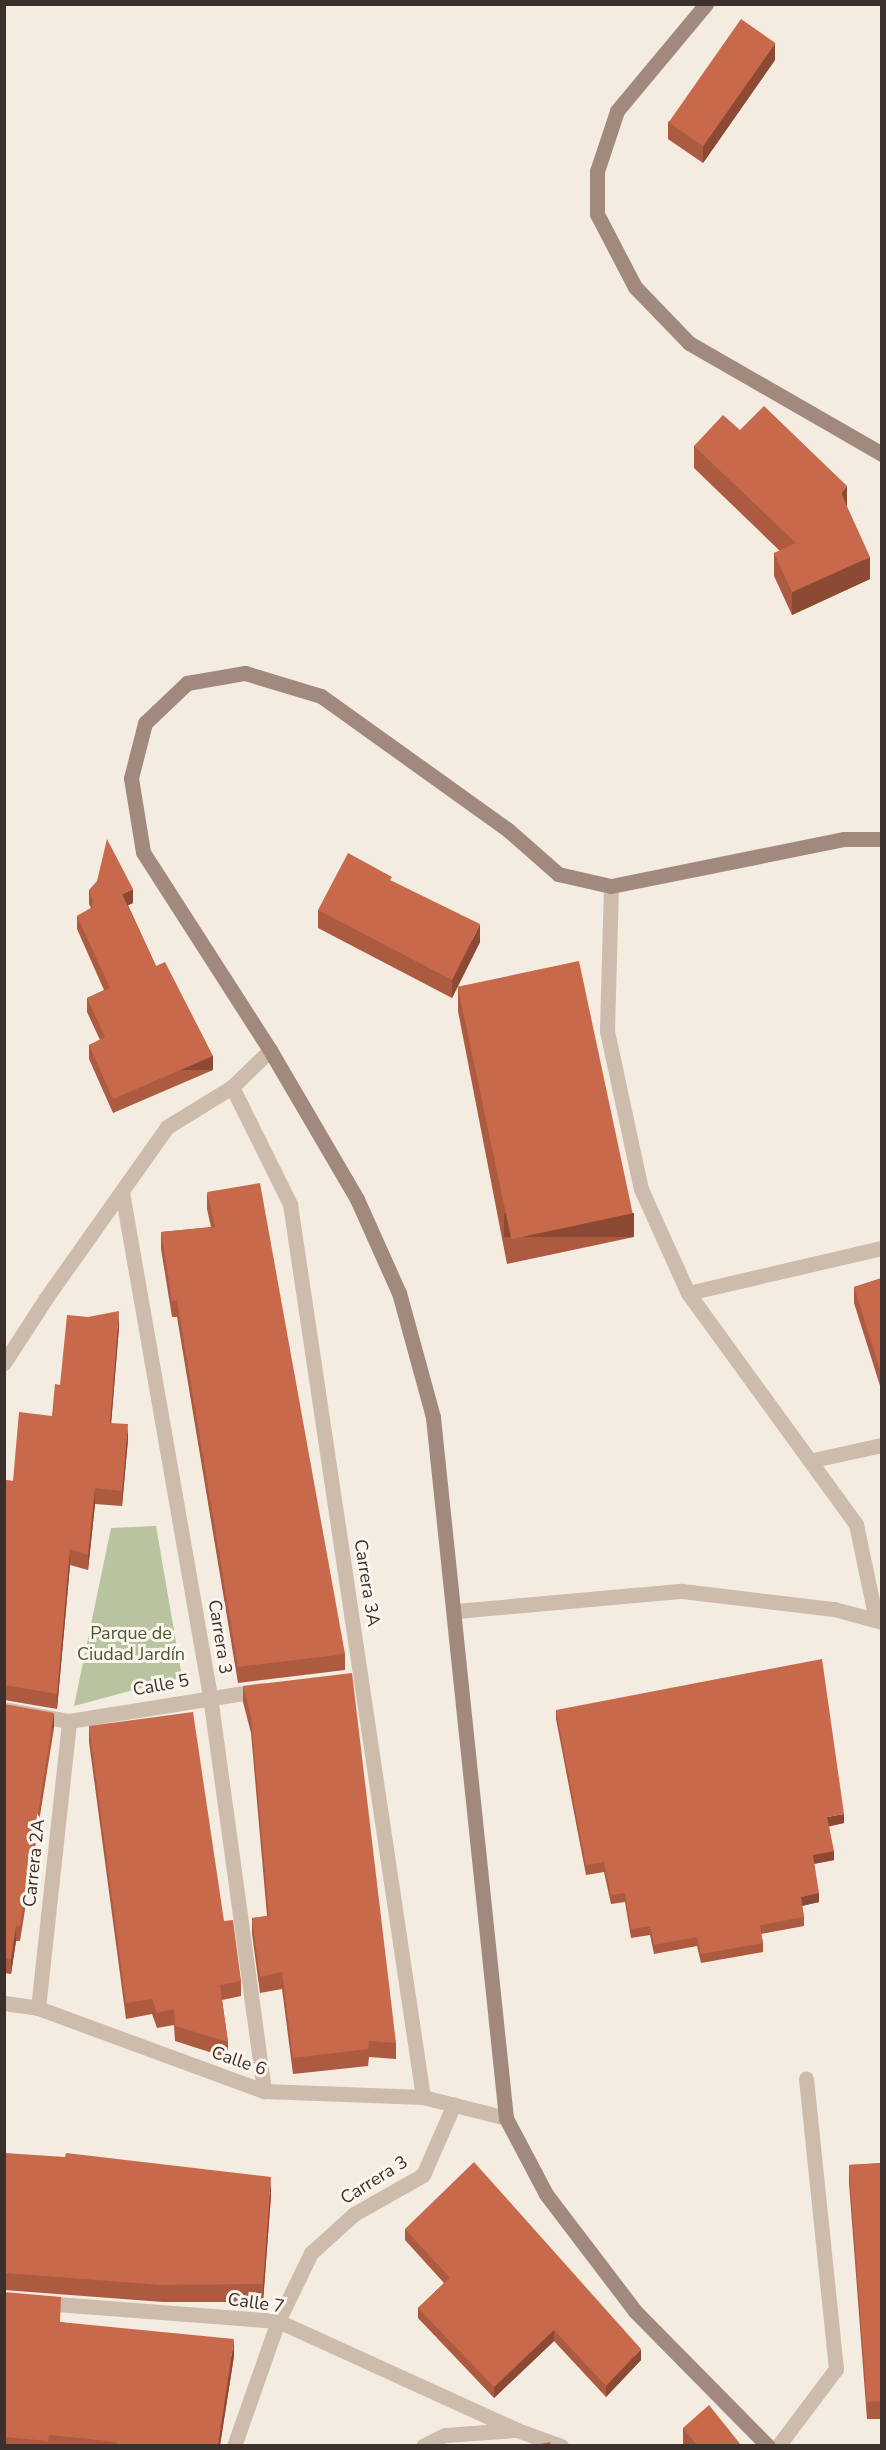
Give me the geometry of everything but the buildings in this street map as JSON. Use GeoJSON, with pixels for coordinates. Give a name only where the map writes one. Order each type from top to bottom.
{"type":"FeatureCollection","features":[{"type":"Feature","properties":{"kind":"main road"},"geometry":{"type":"LineString","coordinates":[[706,4],[617,111],[597,171],[597,214],[635,287],[690,342],[882,454]]}},
{"type":"Feature","properties":{"kind":"main road"},"geometry":{"type":"LineString","coordinates":[[768,2445],[635,2311],[546,2194],[506,2118],[456,1611],[433,1417],[399,1293],[357,1199],[270,1050],[143,852],[131,778],[146,723],[187,683],[245,673],[321,696],[508,830],[558,874],[612,886],[844,839],[882,839]]}},
{"type":"Feature","properties":{"kind":"street"},"geometry":{"type":"LineString","coordinates":[[456,1611],[682,1591],[834,1609],[879,1621],[856,1524],[813,1460],[688,1293],[641,1189],[607,1031],[612,886]]}},
{"type":"Feature","properties":{"kind":"street"},"geometry":{"type":"LineString","coordinates":[[4,1364],[45,1298],[167,1127],[232,1087],[270,1050]]}},
{"type":"Feature","properties":{"kind":"street","name":"Carrera 3A"},"geometry":{"type":"LineString","coordinates":[[232,1087],[290,1204],[356,1678],[423,2097]]}},
{"type":"Feature","properties":{"kind":"street","name":"Carrera 3"},"geometry":{"type":"LineString","coordinates":[[122,1192],[210,1696],[264,2091]]}},
{"type":"Feature","properties":{"kind":"street"},"geometry":{"type":"LineString","coordinates":[[688,1293],[882,1248]]}},
{"type":"Feature","properties":{"kind":"street"},"geometry":{"type":"LineString","coordinates":[[813,1460],[882,1445]]}},
{"type":"Feature","properties":{"kind":"street","name":"Calle 5"},"geometry":{"type":"LineString","coordinates":[[4,1709],[69,1721],[210,1696],[280,1688]]}},
{"type":"Feature","properties":{"kind":"street","name":"Carrera 2A"},"geometry":{"type":"LineString","coordinates":[[38,2008],[69,1721]]}},
{"type":"Feature","properties":{"kind":"street","name":"Calle 6"},"geometry":{"type":"LineString","coordinates":[[4,2003],[38,2008],[264,2091],[423,2097],[506,2118]]}},
{"type":"Feature","properties":{"kind":"street"},"geometry":{"type":"LineString","coordinates":[[778,2445],[836,2369],[806,2079]]}},
{"type":"Feature","properties":{"kind":"street","name":"Carrera 3"},"geometry":{"type":"LineString","coordinates":[[234,2445],[278,2321],[311,2253],[354,2214],[423,2175],[454,2104]]}},
{"type":"Feature","properties":{"kind":"street","name":"Calle 7"},"geometry":{"type":"LineString","coordinates":[[4,2300],[278,2321],[517,2430],[561,2445]]}},
{"type":"Feature","properties":{"kind":"street"},"geometry":{"type":"LineString","coordinates":[[423,2445],[445,2435],[517,2430]]}},
{"type":"Feature","properties":{"kind":"green space","name":"Parque de Ciudad Jardín"},"geometry":{"type":"Polygon","coordinates":[[[156,1526],[182,1677],[74,1706],[111,1528],[156,1526]]]}}]}
